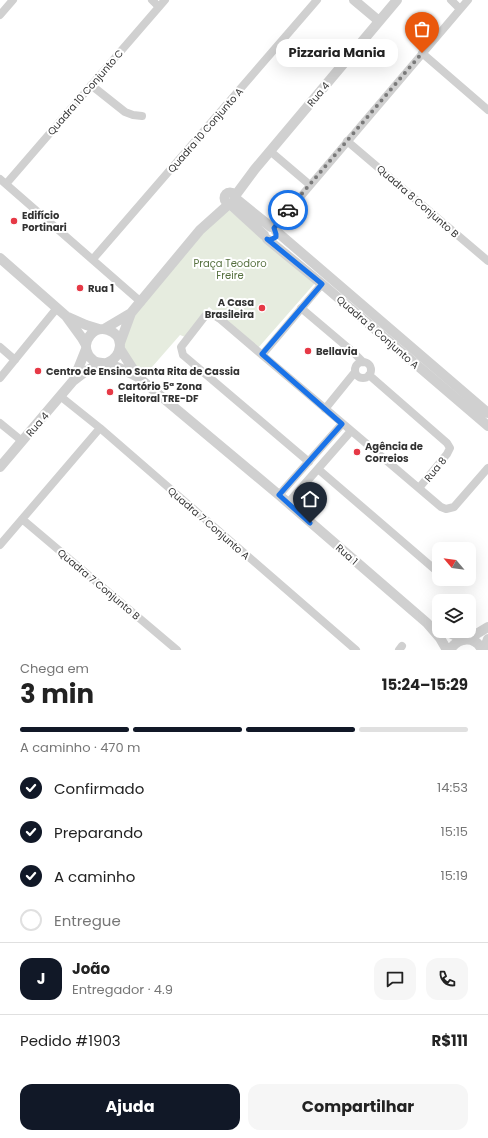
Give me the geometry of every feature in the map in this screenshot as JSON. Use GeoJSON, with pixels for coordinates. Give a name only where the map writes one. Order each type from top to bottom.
{"type":"FeatureCollection","features":[{"type":"Feature","properties":{"kind":"street"},"geometry":{"type":"LineString","coordinates":[[0,15],[13,0]]}},
{"type":"Feature","properties":{"kind":"street"},"geometry":{"type":"LineString","coordinates":[[152,0],[162,3]]}},
{"type":"Feature","properties":{"kind":"street","name":"Quadra 10 Conjunto A"},"geometry":{"type":"LineString","coordinates":[[93,259],[317,0]]}},
{"type":"Feature","properties":{"kind":"street"},"geometry":{"type":"LineString","coordinates":[[354,0],[379,21]]}},
{"type":"Feature","properties":{"kind":"street","name":"Rua 4"},"geometry":{"type":"LineString","coordinates":[[141,302],[200,230],[231,199],[397,0]]}},
{"type":"Feature","properties":{"kind":"street"},"geometry":{"type":"LineString","coordinates":[[451,0],[460,8]]}},
{"type":"Feature","properties":{"kind":"street"},"geometry":{"type":"LineString","coordinates":[[266,237],[265,229],[273,229],[468,0]]}},
{"type":"Feature","properties":{"kind":"street","name":"Quadra 10 Conjunto C"},"geometry":{"type":"LineString","coordinates":[[3,182],[91,86],[162,3]]}},
{"type":"Feature","properties":{"kind":"street"},"geometry":{"type":"LineString","coordinates":[[422,53],[488,110]]}},
{"type":"Feature","properties":{"kind":"street"},"geometry":{"type":"LineString","coordinates":[[91,86],[124,112],[142,116]]}},
{"type":"Feature","properties":{"kind":"street","name":"Quadra 8 Conjunto B"},"geometry":{"type":"LineString","coordinates":[[348,141],[488,261]]}},
{"type":"Feature","properties":{"kind":"street"},"geometry":{"type":"LineString","coordinates":[[270,151],[310,185]]}},
{"type":"Feature","properties":{"kind":"street"},"geometry":{"type":"LineString","coordinates":[[3,182],[141,302],[131,313],[90,335],[73,381]]}},
{"type":"Feature","properties":{"kind":"street","name":"Quadra 8 Conjunto A"},"geometry":{"type":"LineString","coordinates":[[231,199],[273,229],[488,412]]}},
{"type":"Feature","properties":{"kind":"street","name":"Quadra 8 Conjunto A"},"geometry":{"type":"LineString","coordinates":[[231,199],[266,237],[488,426]]}},
{"type":"Feature","properties":{"kind":"street"},"geometry":{"type":"LineString","coordinates":[[0,258],[66,316],[82,338],[91,358],[138,376]]}},
{"type":"Feature","properties":{"kind":"street"},"geometry":{"type":"LineString","coordinates":[[262,354],[322,284]]}},
{"type":"Feature","properties":{"kind":"street"},"geometry":{"type":"LineString","coordinates":[[0,378],[57,308]]}},
{"type":"Feature","properties":{"kind":"street"},"geometry":{"type":"LineString","coordinates":[[301,308],[363,362],[369,365],[369,375],[363,378],[355,372]]}},
{"type":"Feature","properties":{"kind":"street"},"geometry":{"type":"LineString","coordinates":[[364,320],[364,315],[370,311]]}},
{"type":"Feature","properties":{"kind":"street"},"geometry":{"type":"LineString","coordinates":[[73,381],[86,371],[115,358],[131,313]]}},
{"type":"Feature","properties":{"kind":"street"},"geometry":{"type":"LineString","coordinates":[[309,462],[183,355],[181,346],[206,316],[214,314],[441,507],[450,509],[457,504],[488,468]]}},
{"type":"Feature","properties":{"kind":"street"},"geometry":{"type":"LineString","coordinates":[[66,316],[86,325],[114,334],[138,376]]}},
{"type":"Feature","properties":{"kind":"street"},"geometry":{"type":"LineString","coordinates":[[374,328],[377,328],[380,325],[380,319]]}},
{"type":"Feature","properties":{"kind":"street"},"geometry":{"type":"LineString","coordinates":[[0,347],[15,360]]}},
{"type":"Feature","properties":{"kind":"street"},"geometry":{"type":"LineString","coordinates":[[325,409],[355,372],[357,364],[363,362]]}},
{"type":"Feature","properties":{"kind":"street","name":"Rua 8"},"geometry":{"type":"LineString","coordinates":[[369,375],[447,443],[450,448],[419,488]]}},
{"type":"Feature","properties":{"kind":"street","name":"Rua 1"},"geometry":{"type":"LineString","coordinates":[[138,376],[427,623]]}},
{"type":"Feature","properties":{"kind":"street","name":"Rua 4"},"geometry":{"type":"LineString","coordinates":[[0,467],[73,381]]}},
{"type":"Feature","properties":{"kind":"street","name":"Quadra 7 Conjunto A"},"geometry":{"type":"LineString","coordinates":[[60,396],[100,428],[356,650]]}},
{"type":"Feature","properties":{"kind":"street"},"geometry":{"type":"LineString","coordinates":[[0,423],[22,441]]}},
{"type":"Feature","properties":{"kind":"street"},"geometry":{"type":"LineString","coordinates":[[279,495],[342,424]]}},
{"type":"Feature","properties":{"kind":"street"},"geometry":{"type":"LineString","coordinates":[[0,545],[100,428]]}},
{"type":"Feature","properties":{"kind":"street"},"geometry":{"type":"LineString","coordinates":[[288,503],[351,431]]}},
{"type":"Feature","properties":{"kind":"street"},"geometry":{"type":"LineString","coordinates":[[332,435],[341,443]]}},
{"type":"Feature","properties":{"kind":"street"},"geometry":{"type":"LineString","coordinates":[[318,469],[432,567]]}},
{"type":"Feature","properties":{"kind":"street"},"geometry":{"type":"LineString","coordinates":[[295,478],[304,485]]}},
{"type":"Feature","properties":{"kind":"street","name":"Quadra 7 Conjunto B"},"geometry":{"type":"LineString","coordinates":[[22,519],[177,650]]}},
{"type":"Feature","properties":{"kind":"street"},"geometry":{"type":"LineString","coordinates":[[427,623],[432,625]]}},
{"type":"Feature","properties":{"kind":"street"},"geometry":{"type":"LineString","coordinates":[[427,623],[440,638],[447,650]]}},
{"type":"Feature","properties":{"kind":"street"},"geometry":{"type":"LineString","coordinates":[[450,650],[458,641],[488,627]]}},
{"type":"Feature","properties":{"kind":"street"},"geometry":{"type":"LineString","coordinates":[[465,639],[478,643],[483,650]]}},
{"type":"Feature","properties":{"kind":"street"},"geometry":{"type":"LineString","coordinates":[[483,650],[488,639]]}},
{"type":"Feature","properties":{"kind":"green space","name":"Praça Teodoro Freire"},"geometry":{"type":"Polygon","coordinates":[[[228,209],[315,283],[258,348],[209,307],[185,337],[180,335],[145,375],[132,365],[122,344],[131,316],[213,222],[228,209]]]}},
{"type":"Feature","properties":{"kind":"way so far"},"geometry":{"type":"LineString","coordinates":[[288,210],[422,53]]}},
{"type":"Feature","properties":{"kind":"place","name":"Pizzaria Mania"},"geometry":{"type":"Point","coordinates":[422,53]}},
{"type":"Feature","properties":{"kind":"place","name":"Edifício Portinari"},"geometry":{"type":"Point","coordinates":[14,221]}},
{"type":"Feature","properties":{"kind":"place","name":"Rua 1"},"geometry":{"type":"Point","coordinates":[80,288]}},
{"type":"Feature","properties":{"kind":"place","name":"A Casa Brasileira"},"geometry":{"type":"Point","coordinates":[262,308]}},
{"type":"Feature","properties":{"kind":"place","name":"Bellavia"},"geometry":{"type":"Point","coordinates":[308,351]}},
{"type":"Feature","properties":{"kind":"place","name":"Centro de Ensino Santa Rita de Cassia"},"geometry":{"type":"Point","coordinates":[38,371]}},
{"type":"Feature","properties":{"kind":"place","name":"Cartório 5ª Zona Eleitoral TRE-DF"},"geometry":{"type":"Point","coordinates":[110,392]}},
{"type":"Feature","properties":{"kind":"place","name":"Agência de Correios"},"geometry":{"type":"Point","coordinates":[357,452]}},
{"type":"Feature","properties":{"kind":"route"},"geometry":{"type":"LineString","coordinates":[[288,210],[274,228],[276,231],[276,237],[270,240],[267,239],[322,284],[262,354],[342,424],[279,495],[310,523]]}}]}
